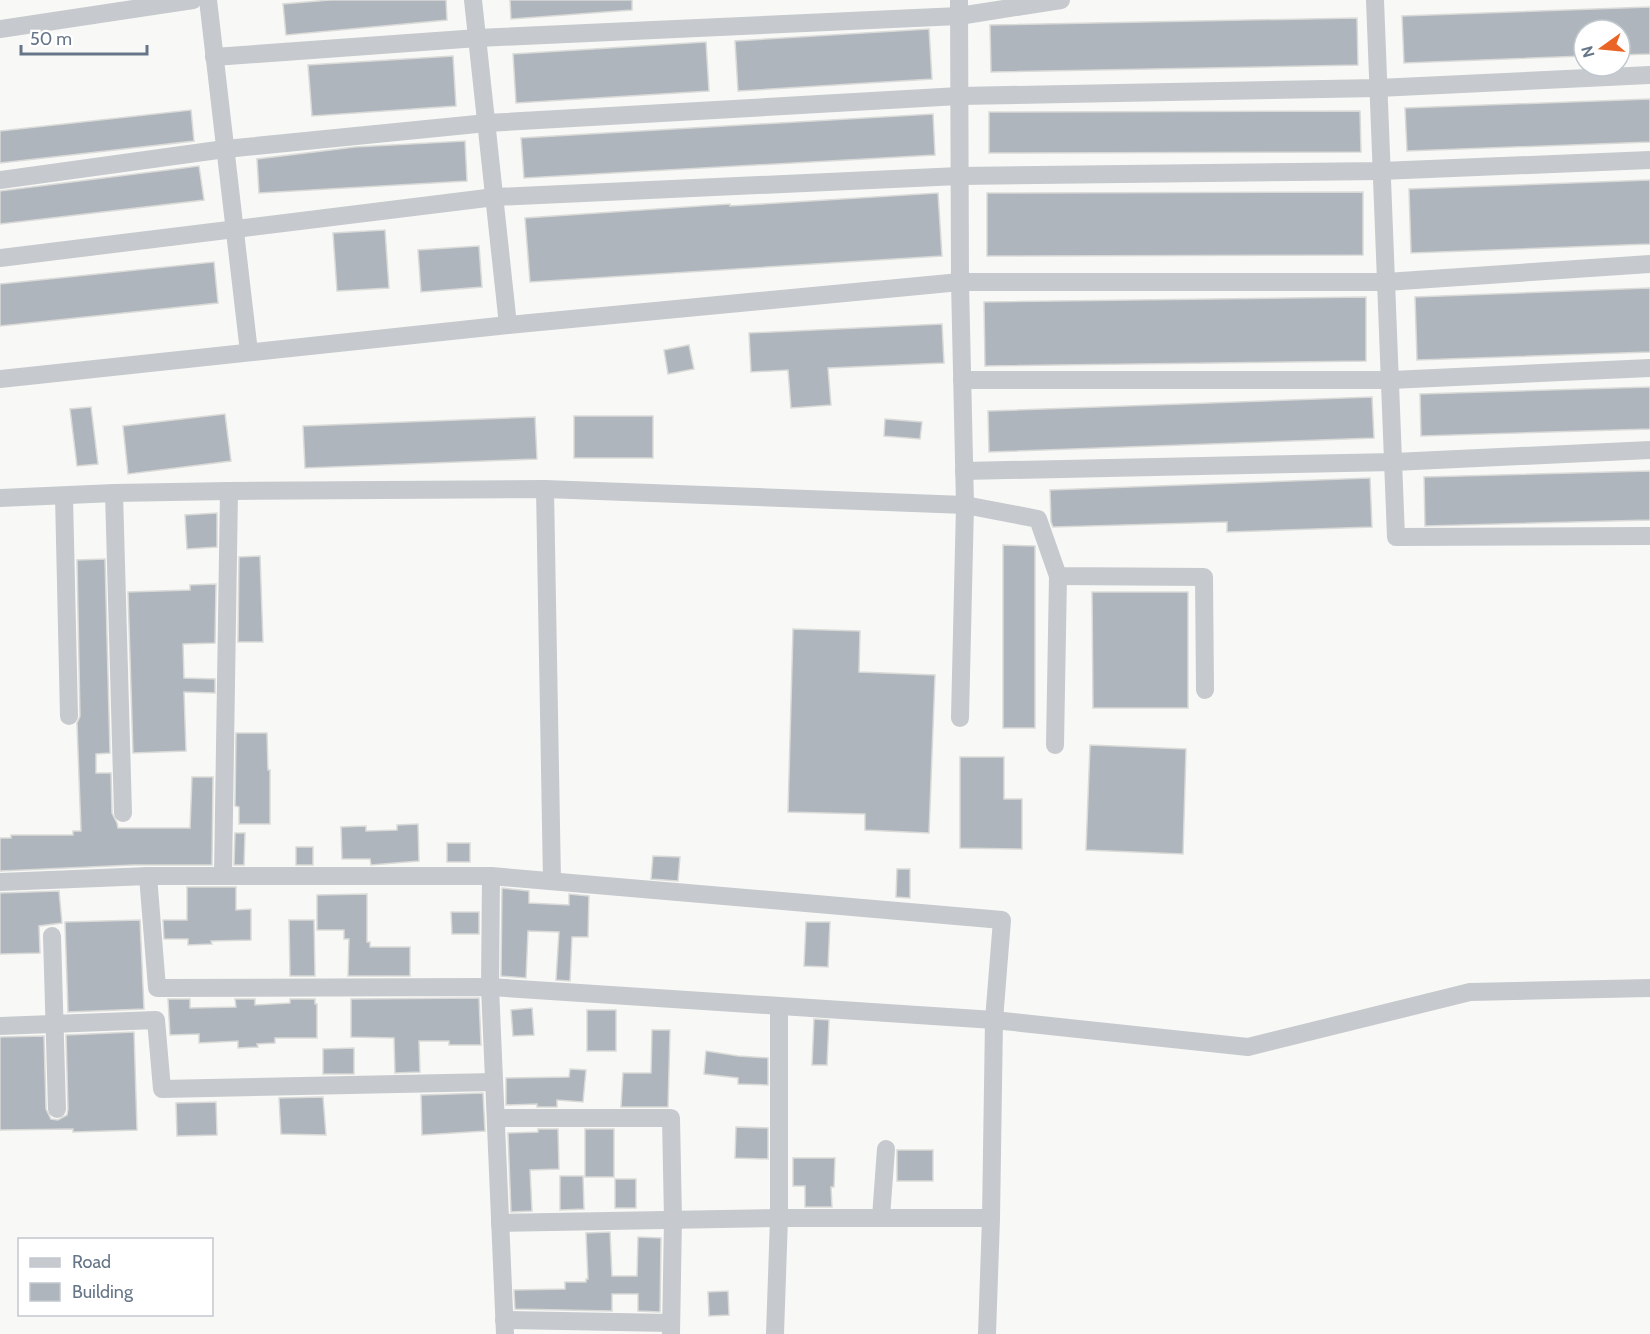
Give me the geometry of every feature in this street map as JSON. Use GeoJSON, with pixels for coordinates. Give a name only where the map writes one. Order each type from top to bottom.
{"type":"FeatureCollection","features":[{"type":"Feature","properties":{"kind":"street"},"geometry":{"type":"LineString","coordinates":[[0,29],[193,0]]}},
{"type":"Feature","properties":{"kind":"street"},"geometry":{"type":"LineString","coordinates":[[208,0],[249,352]]}},
{"type":"Feature","properties":{"kind":"street"},"geometry":{"type":"LineString","coordinates":[[473,0],[508,325]]}},
{"type":"Feature","properties":{"kind":"street"},"geometry":{"type":"LineString","coordinates":[[214,57],[1061,0]]}},
{"type":"Feature","properties":{"kind":"street"},"geometry":{"type":"LineString","coordinates":[[1375,0],[1396,537],[1650,536]]}},
{"type":"Feature","properties":{"kind":"street"},"geometry":{"type":"LineString","coordinates":[[958,8],[960,282],[965,505],[960,718]]}},
{"type":"Feature","properties":{"kind":"street"},"geometry":{"type":"LineString","coordinates":[[0,180],[225,149],[487,123],[959,96],[1378,88],[1650,75]]}},
{"type":"Feature","properties":{"kind":"street"},"geometry":{"type":"LineString","coordinates":[[0,258],[495,197],[959,176],[1381,171],[1650,160]]}},
{"type":"Feature","properties":{"kind":"street"},"geometry":{"type":"LineString","coordinates":[[0,379],[508,325],[960,282],[1386,282],[1650,264]]}},
{"type":"Feature","properties":{"kind":"street"},"geometry":{"type":"LineString","coordinates":[[962,380],[1391,380],[1650,368]]}},
{"type":"Feature","properties":{"kind":"street"},"geometry":{"type":"LineString","coordinates":[[964,471],[1394,462],[1650,450]]}},
{"type":"Feature","properties":{"kind":"street"},"geometry":{"type":"LineString","coordinates":[[545,489],[552,881]]}},
{"type":"Feature","properties":{"kind":"street"},"geometry":{"type":"LineString","coordinates":[[0,498],[229,491],[545,489],[965,505],[1038,519],[1058,576],[1054,745]]}},
{"type":"Feature","properties":{"kind":"street"},"geometry":{"type":"LineString","coordinates":[[223,876],[229,491]]}},
{"type":"Feature","properties":{"kind":"street"},"geometry":{"type":"LineString","coordinates":[[114,493],[123,813]]}},
{"type":"Feature","properties":{"kind":"street"},"geometry":{"type":"LineString","coordinates":[[64,496],[69,716]]}},
{"type":"Feature","properties":{"kind":"street"},"geometry":{"type":"LineString","coordinates":[[1058,576],[1204,577],[1205,690]]}},
{"type":"Feature","properties":{"kind":"street"},"geometry":{"type":"LineString","coordinates":[[148,876],[157,988],[490,987],[994,1020],[1248,1047],[1470,992],[1650,988]]}},
{"type":"Feature","properties":{"kind":"street"},"geometry":{"type":"LineString","coordinates":[[0,882],[148,876],[490,876],[1002,920],[994,1020],[987,1334]]}},
{"type":"Feature","properties":{"kind":"street"},"geometry":{"type":"LineString","coordinates":[[490,876],[490,987],[504,1327],[671,1328],[673,1219],[671,1118],[496,1118]]}},
{"type":"Feature","properties":{"kind":"street"},"geometry":{"type":"LineString","coordinates":[[52,936],[57,1109]]}},
{"type":"Feature","properties":{"kind":"street"},"geometry":{"type":"LineString","coordinates":[[776,1334],[779,1007]]}},
{"type":"Feature","properties":{"kind":"street"},"geometry":{"type":"LineString","coordinates":[[0,1026],[156,1020],[162,1089],[494,1082]]}},
{"type":"Feature","properties":{"kind":"street"},"geometry":{"type":"LineString","coordinates":[[881,1217],[886,1149]]}},
{"type":"Feature","properties":{"kind":"street"},"geometry":{"type":"LineString","coordinates":[[500,1223],[673,1219],[991,1218]]}},
{"type":"Feature","properties":{"kind":"building"},"geometry":{"type":"Polygon","coordinates":[[[330,0],[446,0],[447,20],[286,35],[283,4],[330,0]]]}},
{"type":"Feature","properties":{"kind":"building"},"geometry":{"type":"Polygon","coordinates":[[[510,0],[632,0],[632,10],[511,19],[510,0]]]}},
{"type":"Feature","properties":{"kind":"building"},"geometry":{"type":"Polygon","coordinates":[[[1650,7],[1650,54],[1632,55],[1632,18],[1572,18],[1572,56],[1404,63],[1402,16],[1650,7]]]}},
{"type":"Feature","properties":{"kind":"building"},"geometry":{"type":"Polygon","coordinates":[[[1357,18],[1358,65],[991,72],[990,25],[1357,18]]]}},
{"type":"Feature","properties":{"kind":"building"},"geometry":{"type":"Polygon","coordinates":[[[929,29],[932,79],[738,91],[735,41],[929,29]]]}},
{"type":"Feature","properties":{"kind":"building"},"geometry":{"type":"Polygon","coordinates":[[[706,42],[709,91],[516,103],[513,54],[706,42]]]}},
{"type":"Feature","properties":{"kind":"building"},"geometry":{"type":"Polygon","coordinates":[[[453,56],[456,106],[312,116],[308,65],[453,56]]]}},
{"type":"Feature","properties":{"kind":"building"},"geometry":{"type":"Polygon","coordinates":[[[1650,99],[1650,142],[1407,151],[1405,108],[1650,99]]]}},
{"type":"Feature","properties":{"kind":"building"},"geometry":{"type":"Polygon","coordinates":[[[191,110],[194,141],[0,163],[0,131],[191,110]]]}},
{"type":"Feature","properties":{"kind":"building"},"geometry":{"type":"Polygon","coordinates":[[[1360,111],[1361,152],[989,153],[989,112],[1360,111]]]}},
{"type":"Feature","properties":{"kind":"building"},"geometry":{"type":"Polygon","coordinates":[[[933,114],[935,155],[524,178],[521,138],[933,114]]]}},
{"type":"Feature","properties":{"kind":"building"},"geometry":{"type":"Polygon","coordinates":[[[465,141],[467,181],[259,193],[257,159],[355,147],[465,141]]]}},
{"type":"Feature","properties":{"kind":"building"},"geometry":{"type":"Polygon","coordinates":[[[199,166],[204,200],[0,224],[0,191],[199,166]]]}},
{"type":"Feature","properties":{"kind":"building"},"geometry":{"type":"Polygon","coordinates":[[[1650,180],[1650,244],[1411,253],[1409,189],[1650,180]]]}},
{"type":"Feature","properties":{"kind":"building"},"geometry":{"type":"Polygon","coordinates":[[[1363,192],[1363,255],[987,256],[987,193],[1363,192]]]}},
{"type":"Feature","properties":{"kind":"building"},"geometry":{"type":"Polygon","coordinates":[[[938,193],[942,256],[530,282],[525,218],[938,193]]]}},
{"type":"Feature","properties":{"kind":"building"},"geometry":{"type":"Polygon","coordinates":[[[385,230],[389,288],[337,291],[333,233],[385,230]]]}},
{"type":"Feature","properties":{"kind":"building"},"geometry":{"type":"Polygon","coordinates":[[[479,246],[482,287],[421,292],[418,250],[479,246]]]}},
{"type":"Feature","properties":{"kind":"building"},"geometry":{"type":"Polygon","coordinates":[[[214,262],[218,303],[0,326],[0,284],[214,262]]]}},
{"type":"Feature","properties":{"kind":"building"},"geometry":{"type":"Polygon","coordinates":[[[1650,288],[1650,352],[1417,360],[1415,297],[1650,288]]]}},
{"type":"Feature","properties":{"kind":"building"},"geometry":{"type":"Polygon","coordinates":[[[1366,297],[1366,361],[985,366],[984,302],[1366,297]]]}},
{"type":"Feature","properties":{"kind":"building"},"geometry":{"type":"Polygon","coordinates":[[[942,324],[944,363],[828,368],[831,405],[791,408],[788,370],[751,372],[749,333],[942,324]]]}},
{"type":"Feature","properties":{"kind":"building"},"geometry":{"type":"Polygon","coordinates":[[[689,345],[694,369],[668,374],[664,350],[689,345]]]}},
{"type":"Feature","properties":{"kind":"building"},"geometry":{"type":"Polygon","coordinates":[[[1650,387],[1650,429],[1421,436],[1420,394],[1650,387]]]}},
{"type":"Feature","properties":{"kind":"building"},"geometry":{"type":"Polygon","coordinates":[[[1372,397],[1374,438],[989,452],[988,411],[1372,397]]]}},
{"type":"Feature","properties":{"kind":"building"},"geometry":{"type":"Polygon","coordinates":[[[91,407],[98,464],[77,466],[70,409],[91,407]]]}},
{"type":"Feature","properties":{"kind":"building"},"geometry":{"type":"Polygon","coordinates":[[[225,414],[231,461],[128,474],[123,426],[225,414]]]}},
{"type":"Feature","properties":{"kind":"building"},"geometry":{"type":"Polygon","coordinates":[[[574,416],[653,416],[653,458],[574,458],[574,416]]]}},
{"type":"Feature","properties":{"kind":"building"},"geometry":{"type":"Polygon","coordinates":[[[535,417],[537,459],[305,468],[303,426],[535,417]]]}},
{"type":"Feature","properties":{"kind":"building"},"geometry":{"type":"Polygon","coordinates":[[[885,419],[922,422],[920,439],[884,436],[885,419]]]}},
{"type":"Feature","properties":{"kind":"building"},"geometry":{"type":"Polygon","coordinates":[[[1650,471],[1650,520],[1425,526],[1424,477],[1650,471]]]}},
{"type":"Feature","properties":{"kind":"building"},"geometry":{"type":"Polygon","coordinates":[[[1370,478],[1372,527],[1227,532],[1227,522],[1053,527],[1051,522],[1050,490],[1370,478]]]}},
{"type":"Feature","properties":{"kind":"building"},"geometry":{"type":"Polygon","coordinates":[[[217,513],[217,547],[187,549],[185,515],[217,513]]]}},
{"type":"Feature","properties":{"kind":"building"},"geometry":{"type":"Polygon","coordinates":[[[1003,545],[1035,546],[1035,728],[1003,728],[1003,545]]]}},
{"type":"Feature","properties":{"kind":"building"},"geometry":{"type":"Polygon","coordinates":[[[260,556],[263,642],[238,642],[239,557],[260,556]]]}},
{"type":"Feature","properties":{"kind":"building"},"geometry":{"type":"Polygon","coordinates":[[[105,559],[110,753],[96,754],[96,773],[111,773],[112,813],[118,828],[190,828],[192,777],[213,777],[212,865],[133,865],[0,871],[0,838],[11,838],[11,835],[73,835],[73,831],[81,831],[77,723],[80,716],[77,560],[105,559]]]}},
{"type":"Feature","properties":{"kind":"building"},"geometry":{"type":"Polygon","coordinates":[[[216,584],[215,643],[183,644],[184,678],[215,679],[215,693],[184,692],[186,751],[133,753],[128,592],[190,590],[190,585],[216,584]]]}},
{"type":"Feature","properties":{"kind":"building"},"geometry":{"type":"Polygon","coordinates":[[[1092,592],[1188,592],[1188,708],[1093,708],[1092,592]]]}},
{"type":"Feature","properties":{"kind":"building"},"geometry":{"type":"Polygon","coordinates":[[[793,629],[860,631],[859,672],[935,675],[929,833],[865,830],[865,814],[788,812],[793,629]]]}},
{"type":"Feature","properties":{"kind":"building"},"geometry":{"type":"Polygon","coordinates":[[[236,733],[267,733],[270,824],[239,824],[239,807],[235,806],[236,733]]]}},
{"type":"Feature","properties":{"kind":"building"},"geometry":{"type":"Polygon","coordinates":[[[1090,745],[1186,749],[1183,854],[1086,850],[1090,745]]]}},
{"type":"Feature","properties":{"kind":"building"},"geometry":{"type":"Polygon","coordinates":[[[960,757],[1004,757],[1004,799],[1022,799],[1022,849],[960,848],[960,757]]]}},
{"type":"Feature","properties":{"kind":"building"},"geometry":{"type":"Polygon","coordinates":[[[418,824],[419,861],[371,865],[370,859],[342,859],[341,827],[366,826],[366,831],[397,830],[397,825],[418,824]]]}},
{"type":"Feature","properties":{"kind":"building"},"geometry":{"type":"Polygon","coordinates":[[[235,833],[245,833],[244,865],[234,865],[235,833]]]}},
{"type":"Feature","properties":{"kind":"building"},"geometry":{"type":"Polygon","coordinates":[[[447,843],[470,843],[470,862],[447,862],[447,843]]]}},
{"type":"Feature","properties":{"kind":"building"},"geometry":{"type":"Polygon","coordinates":[[[296,847],[313,847],[313,865],[296,865],[296,847]]]}},
{"type":"Feature","properties":{"kind":"building"},"geometry":{"type":"Polygon","coordinates":[[[653,856],[680,857],[678,881],[651,879],[653,856]]]}},
{"type":"Feature","properties":{"kind":"building"},"geometry":{"type":"Polygon","coordinates":[[[897,869],[910,869],[910,898],[896,897],[897,869]]]}},
{"type":"Feature","properties":{"kind":"building"},"geometry":{"type":"Polygon","coordinates":[[[187,887],[236,887],[236,910],[251,909],[251,940],[211,941],[212,944],[188,945],[188,939],[164,939],[163,920],[187,920],[187,887]]]}},
{"type":"Feature","properties":{"kind":"building"},"geometry":{"type":"Polygon","coordinates":[[[502,888],[529,891],[529,903],[569,905],[569,894],[589,896],[588,937],[572,937],[570,981],[556,980],[559,932],[528,931],[526,978],[501,976],[502,888]]]}},
{"type":"Feature","properties":{"kind":"building"},"geometry":{"type":"Polygon","coordinates":[[[59,891],[62,923],[39,926],[40,953],[0,954],[0,893],[59,891]]]}},
{"type":"Feature","properties":{"kind":"building"},"geometry":{"type":"Polygon","coordinates":[[[367,894],[367,942],[370,942],[370,947],[410,947],[410,976],[348,976],[349,939],[344,939],[344,930],[317,930],[317,895],[367,894]]]}},
{"type":"Feature","properties":{"kind":"building"},"geometry":{"type":"Polygon","coordinates":[[[451,912],[479,912],[479,934],[452,934],[451,912]]]}},
{"type":"Feature","properties":{"kind":"building"},"geometry":{"type":"Polygon","coordinates":[[[140,920],[144,1009],[68,1012],[65,922],[140,920]]]}},
{"type":"Feature","properties":{"kind":"building"},"geometry":{"type":"Polygon","coordinates":[[[289,920],[314,920],[315,976],[290,976],[289,920]]]}},
{"type":"Feature","properties":{"kind":"building"},"geometry":{"type":"Polygon","coordinates":[[[806,922],[830,922],[828,967],[804,966],[806,922]]]}},
{"type":"Feature","properties":{"kind":"building"},"geometry":{"type":"Polygon","coordinates":[[[479,998],[481,1045],[449,1045],[449,1041],[419,1041],[420,1072],[395,1073],[394,1038],[351,1037],[351,999],[479,998]]]}},
{"type":"Feature","properties":{"kind":"building"},"geometry":{"type":"Polygon","coordinates":[[[168,999],[190,999],[190,1008],[236,1007],[235,999],[255,999],[255,1005],[290,1003],[290,999],[315,999],[317,1038],[275,1038],[275,1043],[238,1048],[238,1041],[199,1043],[199,1034],[170,1035],[168,999]]]}},
{"type":"Feature","properties":{"kind":"building"},"geometry":{"type":"Polygon","coordinates":[[[532,1008],[534,1035],[513,1036],[511,1010],[532,1008]]]}},
{"type":"Feature","properties":{"kind":"building"},"geometry":{"type":"Polygon","coordinates":[[[587,1010],[616,1010],[616,1051],[587,1051],[587,1010]]]}},
{"type":"Feature","properties":{"kind":"building"},"geometry":{"type":"Polygon","coordinates":[[[814,1019],[829,1020],[827,1065],[812,1065],[814,1019]]]}},
{"type":"Feature","properties":{"kind":"building"},"geometry":{"type":"Polygon","coordinates":[[[652,1030],[670,1030],[668,1107],[621,1107],[623,1073],[651,1073],[652,1030]]]}},
{"type":"Feature","properties":{"kind":"building"},"geometry":{"type":"Polygon","coordinates":[[[134,1032],[137,1130],[73,1132],[73,1129],[0,1130],[0,1037],[44,1036],[46,1109],[51,1119],[58,1120],[67,1115],[68,1109],[66,1035],[134,1032]]]}},
{"type":"Feature","properties":{"kind":"building"},"geometry":{"type":"Polygon","coordinates":[[[354,1048],[354,1074],[323,1074],[323,1049],[354,1048]]]}},
{"type":"Feature","properties":{"kind":"building"},"geometry":{"type":"Polygon","coordinates":[[[706,1051],[768,1058],[768,1085],[738,1084],[738,1078],[704,1074],[706,1051]]]}},
{"type":"Feature","properties":{"kind":"building"},"geometry":{"type":"Polygon","coordinates":[[[570,1069],[586,1070],[583,1102],[557,1100],[557,1107],[537,1107],[537,1104],[506,1105],[506,1078],[569,1077],[570,1069]]]}},
{"type":"Feature","properties":{"kind":"building"},"geometry":{"type":"Polygon","coordinates":[[[483,1093],[485,1131],[422,1135],[421,1095],[483,1093]]]}},
{"type":"Feature","properties":{"kind":"building"},"geometry":{"type":"Polygon","coordinates":[[[323,1097],[326,1135],[281,1134],[279,1098],[323,1097]]]}},
{"type":"Feature","properties":{"kind":"building"},"geometry":{"type":"Polygon","coordinates":[[[216,1102],[217,1135],[177,1136],[176,1103],[216,1102]]]}},
{"type":"Feature","properties":{"kind":"building"},"geometry":{"type":"Polygon","coordinates":[[[736,1127],[768,1128],[768,1159],[735,1158],[736,1127]]]}},
{"type":"Feature","properties":{"kind":"building"},"geometry":{"type":"Polygon","coordinates":[[[538,1129],[558,1129],[559,1169],[530,1170],[532,1211],[511,1212],[508,1133],[538,1132],[538,1129]]]}},
{"type":"Feature","properties":{"kind":"building"},"geometry":{"type":"Polygon","coordinates":[[[585,1129],[614,1129],[614,1177],[585,1177],[585,1129]]]}},
{"type":"Feature","properties":{"kind":"building"},"geometry":{"type":"Polygon","coordinates":[[[897,1150],[933,1150],[933,1181],[897,1181],[897,1150]]]}},
{"type":"Feature","properties":{"kind":"building"},"geometry":{"type":"Polygon","coordinates":[[[793,1158],[835,1158],[834,1187],[831,1187],[832,1207],[805,1207],[805,1186],[793,1186],[793,1158]]]}},
{"type":"Feature","properties":{"kind":"building"},"geometry":{"type":"Polygon","coordinates":[[[560,1176],[583,1176],[584,1209],[560,1210],[560,1176]]]}},
{"type":"Feature","properties":{"kind":"building"},"geometry":{"type":"Polygon","coordinates":[[[615,1179],[636,1179],[636,1208],[615,1208],[615,1179]]]}},
{"type":"Feature","properties":{"kind":"building"},"geometry":{"type":"Polygon","coordinates":[[[610,1232],[612,1276],[637,1276],[638,1237],[661,1238],[660,1312],[638,1311],[638,1294],[612,1294],[612,1311],[515,1309],[514,1290],[565,1289],[565,1282],[586,1282],[588,1279],[586,1233],[610,1232]]]}},
{"type":"Feature","properties":{"kind":"building"},"geometry":{"type":"Polygon","coordinates":[[[728,1291],[729,1315],[709,1316],[708,1292],[728,1291]]]}}]}
